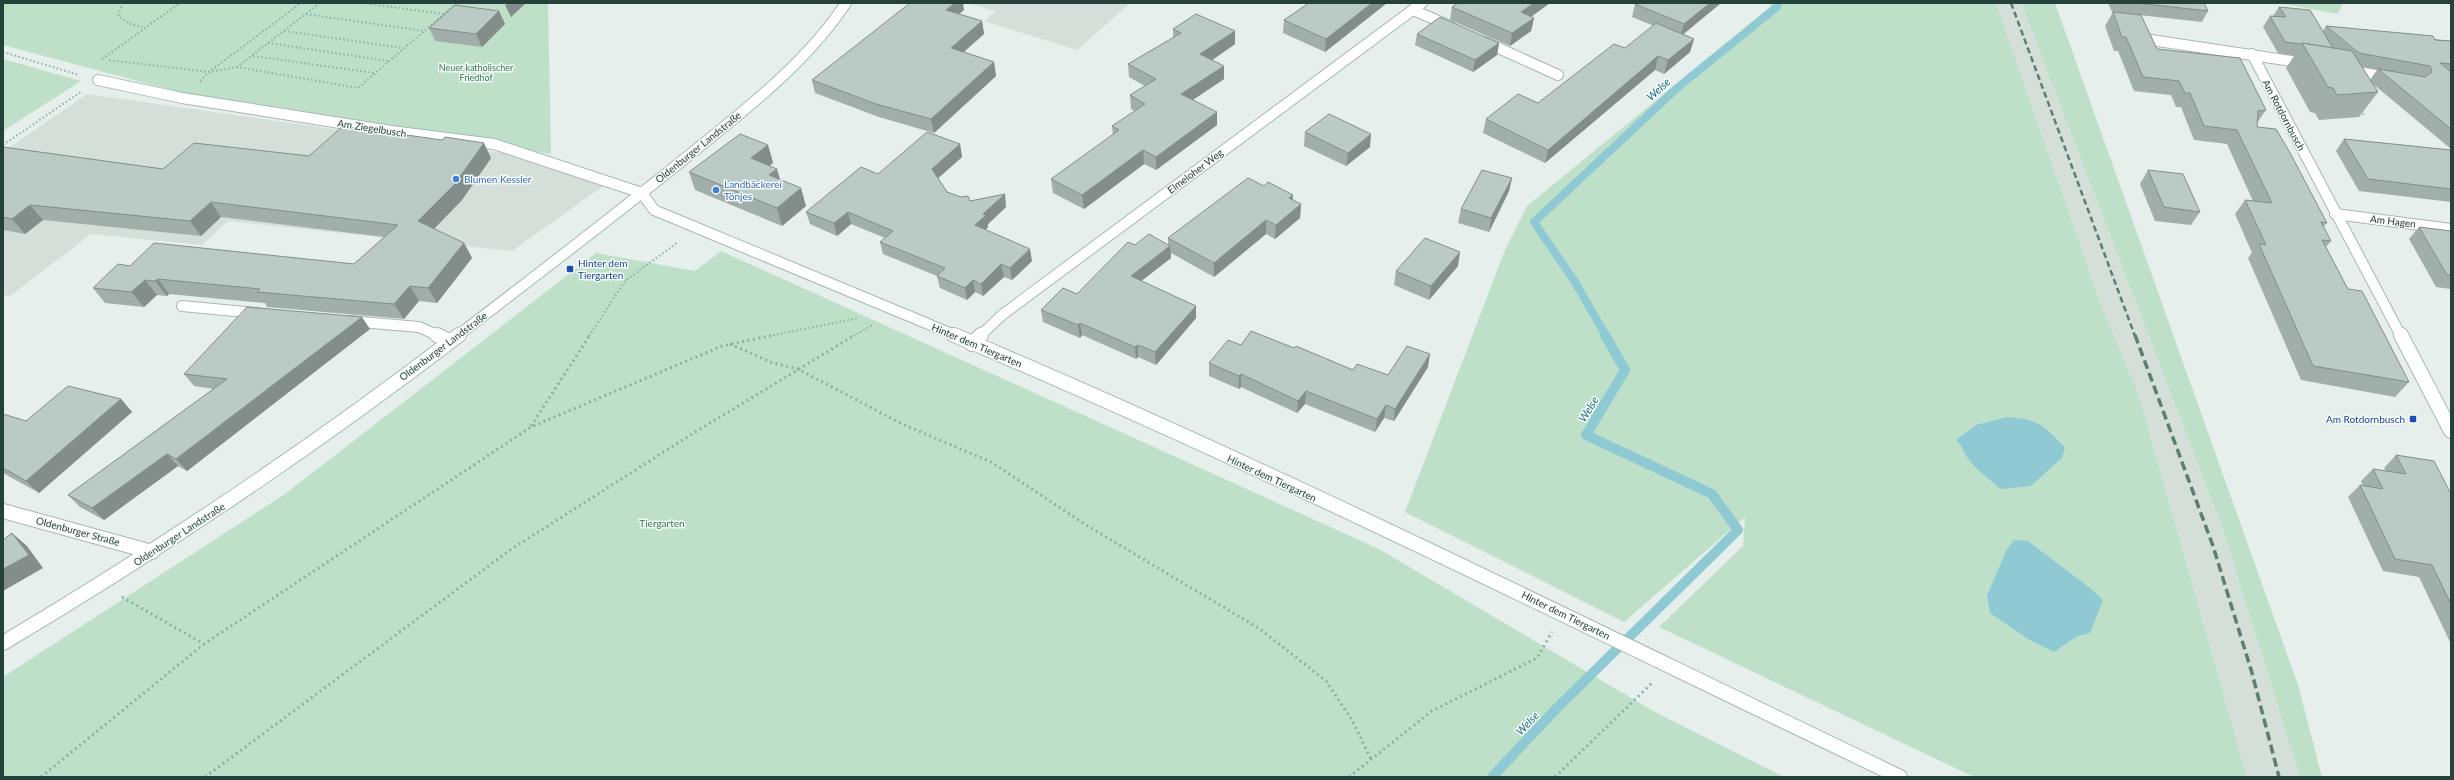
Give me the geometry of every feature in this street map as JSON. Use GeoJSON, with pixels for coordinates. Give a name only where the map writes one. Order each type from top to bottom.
{"type":"FeatureCollection","features":[{"type":"Feature","properties":{"kind":"street","name":"Oldenburger Landstraße"},"geometry":{"type":"LineString","coordinates":[[3,643],[152,552],[248,489],[449,341],[642,193],[727,124],[809,50],[836,19],[846,3]]}},
{"type":"Feature","properties":{"kind":"street","name":"Elmeloher Weg"},"geometry":{"type":"LineString","coordinates":[[972,344],[1002,315],[1422,3]]}},
{"type":"Feature","properties":{"kind":"street"},"geometry":{"type":"LineString","coordinates":[[1413,10],[1461,31]]}},
{"type":"Feature","properties":{"kind":"street"},"geometry":{"type":"LineString","coordinates":[[1475,37],[1558,75]]}},
{"type":"Feature","properties":{"kind":"street"},"geometry":{"type":"LineString","coordinates":[[2151,40],[2252,54],[2313,65]]}},
{"type":"Feature","properties":{"kind":"street","name":"Am Rotdornbusch"},"geometry":{"type":"LineString","coordinates":[[2252,54],[2335,214],[2450,429]]}},
{"type":"Feature","properties":{"kind":"street"},"geometry":{"type":"LineString","coordinates":[[2344,70],[2402,79]]}},
{"type":"Feature","properties":{"kind":"street","name":"Am Ziegelbusch"},"geometry":{"type":"LineString","coordinates":[[98,80],[182,98],[391,131],[494,144],[642,193]]}},
{"type":"Feature","properties":{"kind":"street","name":"Hinter dem Tiergarten"},"geometry":{"type":"LineString","coordinates":[[642,193],[654,210],[897,310],[972,344],[1075,386],[1581,621],[1669,666],[1900,777]]}},
{"type":"Feature","properties":{"kind":"street","name":"Am Hagen"},"geometry":{"type":"LineString","coordinates":[[2335,214],[2451,229]]}},
{"type":"Feature","properties":{"kind":"street"},"geometry":{"type":"LineString","coordinates":[[182,306],[267,314]]}},
{"type":"Feature","properties":{"kind":"street"},"geometry":{"type":"LineString","coordinates":[[336,320],[418,327],[449,341]]}},
{"type":"Feature","properties":{"kind":"street","name":"Oldenburger Straße"},"geometry":{"type":"LineString","coordinates":[[3,511],[152,552]]}},
{"type":"Feature","properties":{"kind":"path"},"geometry":{"type":"LineString","coordinates":[[123,3],[118,16],[128,23],[145,28]]}},
{"type":"Feature","properties":{"kind":"path"},"geometry":{"type":"LineString","coordinates":[[180,3],[101,59],[209,72],[237,67],[358,88],[457,3]]}},
{"type":"Feature","properties":{"kind":"path"},"geometry":{"type":"LineString","coordinates":[[182,98],[209,72],[300,3]]}},
{"type":"Feature","properties":{"kind":"path"},"geometry":{"type":"LineString","coordinates":[[237,67],[320,3]]}},
{"type":"Feature","properties":{"kind":"path"},"geometry":{"type":"LineString","coordinates":[[363,3],[444,14]]}},
{"type":"Feature","properties":{"kind":"path"},"geometry":{"type":"LineString","coordinates":[[306,14],[425,31]]}},
{"type":"Feature","properties":{"kind":"path"},"geometry":{"type":"LineString","coordinates":[[284,31],[404,48]]}},
{"type":"Feature","properties":{"kind":"path"},"geometry":{"type":"LineString","coordinates":[[268,43],[389,61]]}},
{"type":"Feature","properties":{"kind":"path"},"geometry":{"type":"LineString","coordinates":[[3,52],[98,80]]}},
{"type":"Feature","properties":{"kind":"path"},"geometry":{"type":"LineString","coordinates":[[252,56],[375,73]]}},
{"type":"Feature","properties":{"kind":"path"},"geometry":{"type":"LineString","coordinates":[[3,145],[98,80]]}},
{"type":"Feature","properties":{"kind":"path"},"geometry":{"type":"LineString","coordinates":[[530,427],[625,281],[698,227]]}},
{"type":"Feature","properties":{"kind":"path"},"geometry":{"type":"LineString","coordinates":[[41,777],[204,644],[530,427],[729,344],[897,310]]}},
{"type":"Feature","properties":{"kind":"path"},"geometry":{"type":"LineString","coordinates":[[205,777],[510,550],[897,310]]}},
{"type":"Feature","properties":{"kind":"path"},"geometry":{"type":"LineString","coordinates":[[729,344],[773,363],[798,370],[902,424],[992,462],[1086,525],[1260,629],[1326,681],[1352,720],[1372,760]]}},
{"type":"Feature","properties":{"kind":"path"},"geometry":{"type":"LineString","coordinates":[[101,584],[204,644]]}},
{"type":"Feature","properties":{"kind":"path"},"geometry":{"type":"LineString","coordinates":[[1349,777],[1432,711],[1537,658],[1563,613]]}},
{"type":"Feature","properties":{"kind":"path"},"geometry":{"type":"LineString","coordinates":[[1555,777],[1669,666]]}},
{"type":"Feature","properties":{"kind":"shaded area"},"geometry":{"type":"Polygon","coordinates":[[[966,3],[1130,3],[1077,50],[984,21],[996,11],[966,3]]]}},
{"type":"Feature","properties":{"kind":"shaded area"},"geometry":{"type":"Polygon","coordinates":[[[1996,3],[2021,3],[2222,527],[2300,777],[2247,777],[2139,396],[2100,302],[1996,3]]]}},
{"type":"Feature","properties":{"kind":"shaded area"},"geometry":{"type":"Polygon","coordinates":[[[87,94],[503,153],[603,186],[512,251],[228,221],[202,245],[91,234],[10,296],[3,295],[3,152],[87,94]]]}},
{"type":"Feature","properties":{"kind":"green space","name":"Neuer katholischer Friedhof"},"geometry":{"type":"Polygon","coordinates":[[[3,3],[548,3],[551,154],[201,98],[3,45],[3,3]]]}},
{"type":"Feature","properties":{"kind":"green space"},"geometry":{"type":"Polygon","coordinates":[[[1771,3],[1996,3],[2100,302],[2139,396],[2247,777],[1974,777],[1659,627],[1743,546],[1745,517],[1624,622],[1405,512],[1505,250],[1527,206],[1770,7],[1771,3]],[[1976,425],[1956,440],[1983,475],[2031,486],[2062,458],[1976,425]],[[2028,541],[2006,551],[1987,595],[2054,652],[2078,636],[2090,633],[2089,587],[2028,541]]]}},
{"type":"Feature","properties":{"kind":"green space"},"geometry":{"type":"Polygon","coordinates":[[[2021,3],[2055,3],[2298,685],[2322,777],[2300,777],[2222,527],[2021,3]]]}},
{"type":"Feature","properties":{"kind":"green space"},"geometry":{"type":"Polygon","coordinates":[[[2279,3],[2343,3],[2338,14],[2279,3]]]}},
{"type":"Feature","properties":{"kind":"green space"},"geometry":{"type":"Polygon","coordinates":[[[3,59],[81,81],[3,131],[3,59]]]}},
{"type":"Feature","properties":{"kind":"green space","name":"Tiergarten"},"geometry":{"type":"Polygon","coordinates":[[[721,251],[1379,549],[1655,712],[1784,777],[3,777],[3,677],[285,494],[596,253],[695,271],[721,251]]]}},
{"type":"Feature","properties":{"kind":"water"},"geometry":{"type":"Polygon","coordinates":[[[2007,417],[2026,419],[2040,425],[2065,448],[2062,458],[2031,486],[2001,489],[1973,465],[1956,440],[1976,425],[2007,417]]]}},
{"type":"Feature","properties":{"kind":"water"},"geometry":{"type":"Polygon","coordinates":[[[2014,540],[2028,541],[2089,587],[2103,600],[2090,633],[2078,636],[2054,652],[2028,639],[1990,613],[1987,595],[2006,551],[2014,540]]]}},
{"type":"Feature","properties":{"kind":"building"},"geometry":{"type":"Polygon","coordinates":[[[910,3],[955,3],[946,10],[982,21],[951,48],[994,62],[931,119],[876,104],[812,80],[910,3]]]}},
{"type":"Feature","properties":{"kind":"building"},"geometry":{"type":"Polygon","coordinates":[[[1309,3],[1372,3],[1326,39],[1284,20],[1309,3]]]}},
{"type":"Feature","properties":{"kind":"building"},"geometry":{"type":"Polygon","coordinates":[[[1458,3],[1534,3],[1521,12],[1534,18],[1512,33],[1452,7],[1458,3]]]}},
{"type":"Feature","properties":{"kind":"building"},"geometry":{"type":"Polygon","coordinates":[[[1710,3],[1684,24],[1635,4],[1710,3]]]}},
{"type":"Feature","properties":{"kind":"building"},"geometry":{"type":"Polygon","coordinates":[[[2137,3],[2204,3],[2208,11],[2137,3]]]}},
{"type":"Feature","properties":{"kind":"building"},"geometry":{"type":"Polygon","coordinates":[[[455,5],[499,11],[476,34],[429,28],[455,5]]]}},
{"type":"Feature","properties":{"kind":"building"},"geometry":{"type":"Polygon","coordinates":[[[2279,7],[2310,10],[2333,48],[2285,42],[2270,16],[2286,17],[2279,7]]]}},
{"type":"Feature","properties":{"kind":"building"},"geometry":{"type":"Polygon","coordinates":[[[2113,12],[2141,15],[2157,49],[2240,58],[2266,110],[2258,111],[2257,127],[2276,129],[2327,223],[2321,222],[2331,241],[2322,240],[2348,289],[2362,291],[2409,382],[2313,366],[2259,244],[2266,245],[2245,200],[2272,203],[2237,130],[2204,126],[2190,93],[2185,93],[2179,81],[2143,77],[2126,37],[2122,37],[2113,12]]]}},
{"type":"Feature","properties":{"kind":"building"},"geometry":{"type":"Polygon","coordinates":[[[1196,14],[1235,31],[1200,54],[1224,66],[1181,94],[1217,112],[1156,157],[1143,150],[1082,195],[1051,179],[1119,130],[1112,126],[1145,104],[1130,95],[1156,79],[1128,64],[1181,33],[1173,29],[1196,14]]]}},
{"type":"Feature","properties":{"kind":"building"},"geometry":{"type":"Polygon","coordinates":[[[1440,17],[1499,43],[1475,60],[1417,34],[1440,17]]]}},
{"type":"Feature","properties":{"kind":"building"},"geometry":{"type":"Polygon","coordinates":[[[1656,23],[1694,39],[1668,60],[1658,56],[1548,150],[1486,119],[1518,94],[1538,103],[1614,44],[1625,48],[1656,23]]]}},
{"type":"Feature","properties":{"kind":"building"},"geometry":{"type":"Polygon","coordinates":[[[2326,26],[2433,36],[2435,40],[2451,41],[2451,64],[2440,63],[2451,72],[2451,129],[2378,69],[2425,77],[2432,72],[2430,66],[2359,53],[2326,26]]]}},
{"type":"Feature","properties":{"kind":"building"},"geometry":{"type":"Polygon","coordinates":[[[2302,43],[2352,51],[2378,92],[2337,95],[2333,88],[2328,87],[2302,43]]]}},
{"type":"Feature","properties":{"kind":"building"},"geometry":{"type":"Polygon","coordinates":[[[1329,114],[1371,134],[1348,153],[1305,132],[1329,114]]]}},
{"type":"Feature","properties":{"kind":"building"},"geometry":{"type":"Polygon","coordinates":[[[343,126],[442,140],[445,137],[484,143],[454,185],[418,221],[464,243],[428,288],[410,286],[394,304],[257,292],[260,289],[158,279],[155,281],[145,280],[131,292],[93,288],[118,264],[130,266],[154,243],[354,264],[398,225],[211,202],[190,221],[30,205],[12,219],[3,217],[3,147],[163,169],[194,143],[309,156],[343,126]]]}},
{"type":"Feature","properties":{"kind":"building"},"geometry":{"type":"Polygon","coordinates":[[[927,132],[960,144],[932,169],[947,192],[961,197],[968,196],[970,201],[1005,194],[983,214],[986,215],[975,225],[1030,249],[1010,268],[1001,264],[981,284],[973,280],[965,288],[937,276],[945,268],[880,242],[893,231],[848,212],[834,223],[806,212],[861,167],[878,174],[927,132]]]}},
{"type":"Feature","properties":{"kind":"building"},"geometry":{"type":"Polygon","coordinates":[[[740,134],[768,145],[751,158],[777,169],[769,175],[801,188],[777,208],[689,172],[740,134]]]}},
{"type":"Feature","properties":{"kind":"building"},"geometry":{"type":"Polygon","coordinates":[[[2344,139],[2451,150],[2451,189],[2368,179],[2344,139]]]}},
{"type":"Feature","properties":{"kind":"building"},"geometry":{"type":"Polygon","coordinates":[[[1482,170],[1512,178],[1491,218],[1461,209],[1482,170]]]}},
{"type":"Feature","properties":{"kind":"building"},"geometry":{"type":"Polygon","coordinates":[[[2148,170],[2183,174],[2200,212],[2164,207],[2148,170]]]}},
{"type":"Feature","properties":{"kind":"building"},"geometry":{"type":"Polygon","coordinates":[[[1248,178],[1264,186],[1268,182],[1293,195],[1289,198],[1301,204],[1276,225],[1266,220],[1214,263],[1168,238],[1248,178]]]}},
{"type":"Feature","properties":{"kind":"building"},"geometry":{"type":"Polygon","coordinates":[[[2419,227],[2451,231],[2451,275],[2447,275],[2419,227]]]}},
{"type":"Feature","properties":{"kind":"building"},"geometry":{"type":"Polygon","coordinates":[[[1149,234],[1170,246],[1131,276],[1196,306],[1155,352],[1138,345],[1135,347],[1080,323],[1078,325],[1041,310],[1063,288],[1077,294],[1128,242],[1135,245],[1149,234]]]}},
{"type":"Feature","properties":{"kind":"building"},"geometry":{"type":"Polygon","coordinates":[[[1425,238],[1460,252],[1431,286],[1396,271],[1425,238]]]}},
{"type":"Feature","properties":{"kind":"building"},"geometry":{"type":"Polygon","coordinates":[[[247,307],[362,317],[176,459],[167,454],[92,508],[68,495],[227,379],[184,374],[247,307]]]}},
{"type":"Feature","properties":{"kind":"building"},"geometry":{"type":"Polygon","coordinates":[[[1251,331],[1294,348],[1296,346],[1353,370],[1357,364],[1388,375],[1407,346],[1430,354],[1395,409],[1386,405],[1377,419],[1306,391],[1298,401],[1241,374],[1239,376],[1209,363],[1228,340],[1241,345],[1251,331]]]}},
{"type":"Feature","properties":{"kind":"building"},"geometry":{"type":"Polygon","coordinates":[[[68,386],[121,399],[26,481],[3,468],[3,414],[26,421],[68,386]]]}},
{"type":"Feature","properties":{"kind":"building"},"geometry":{"type":"Polygon","coordinates":[[[2396,455],[2434,461],[2451,494],[2451,604],[2432,565],[2395,559],[2360,485],[2383,489],[2373,469],[2406,474],[2396,455]]]}},
{"type":"Feature","properties":{"kind":"building"},"geometry":{"type":"Polygon","coordinates":[[[12,533],[29,555],[3,569],[3,540],[12,533]]]}},
{"type":"Feature","properties":{"kind":"waterway","name":"Welse"},"geometry":{"type":"LineString","coordinates":[[1606,336],[1575,282],[1534,222],[1677,88],[1777,7],[1778,3]]}},
{"type":"Feature","properties":{"kind":"waterway","name":"Welse"},"geometry":{"type":"LineString","coordinates":[[1492,777],[1556,709],[1738,530],[1712,494],[1586,435],[1625,370],[1605,335]]}},
{"type":"Feature","properties":{"kind":"railway"},"geometry":{"type":"LineString","coordinates":[[2011,3],[2135,336]]}},
{"type":"Feature","properties":{"kind":"railway"},"geometry":{"type":"LineString","coordinates":[[2135,335],[2213,546],[2252,673],[2279,777]]}},
{"type":"Feature","properties":{"kind":"place","name":"Blumen Kessler"},"geometry":{"type":"Point","coordinates":[456,179]}},
{"type":"Feature","properties":{"kind":"place","name":"Landbäckerei Tönjes"},"geometry":{"type":"Point","coordinates":[716,190]}},
{"type":"Feature","properties":{"kind":"place","name":"Hinter dem Tiergarten"},"geometry":{"type":"Point","coordinates":[570,269]}},
{"type":"Feature","properties":{"kind":"place","name":"Am Rotdornbusch"},"geometry":{"type":"Point","coordinates":[2413,419]}}]}
